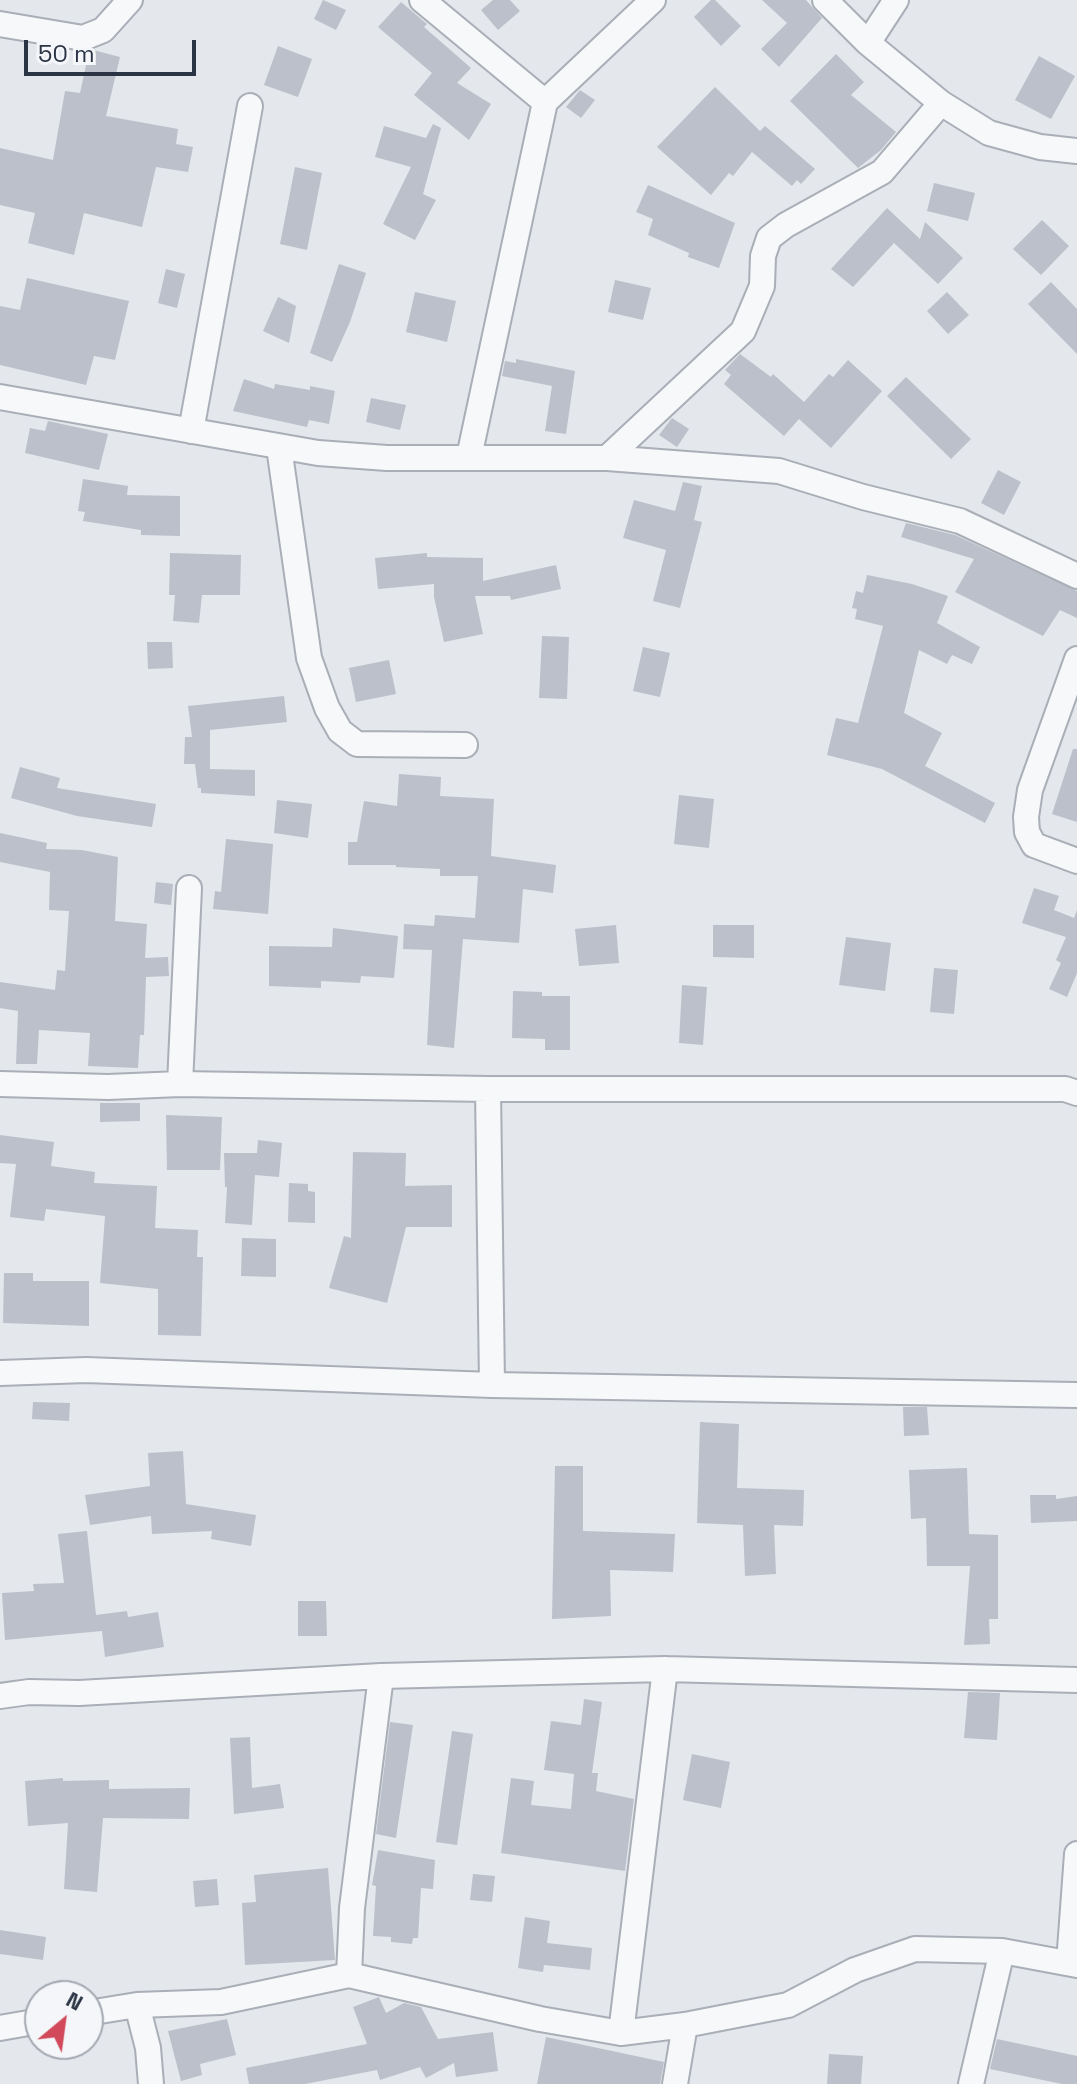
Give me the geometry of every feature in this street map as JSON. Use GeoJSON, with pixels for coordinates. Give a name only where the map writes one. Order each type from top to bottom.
{"type":"FeatureCollection","features":[{"type":"Feature","properties":{"kind":"street"},"geometry":{"type":"LineString","coordinates":[[0,24],[83,38],[103,30],[130,0]]}},
{"type":"Feature","properties":{"kind":"street"},"geometry":{"type":"LineString","coordinates":[[422,0],[545,102]]}},
{"type":"Feature","properties":{"kind":"street"},"geometry":{"type":"LineString","coordinates":[[469,457],[545,102],[653,0]]}},
{"type":"Feature","properties":{"kind":"street"},"geometry":{"type":"LineString","coordinates":[[825,0],[868,43],[941,103],[989,133],[1040,147],[1077,151]]}},
{"type":"Feature","properties":{"kind":"street"},"geometry":{"type":"LineString","coordinates":[[868,43],[896,0]]}},
{"type":"Feature","properties":{"kind":"street"},"geometry":{"type":"LineString","coordinates":[[607,458],[743,331],[762,286],[763,256],[769,238],[786,225],[882,172],[941,103]]}},
{"type":"Feature","properties":{"kind":"street"},"geometry":{"type":"LineString","coordinates":[[191,431],[250,106]]}},
{"type":"Feature","properties":{"kind":"street"},"geometry":{"type":"LineString","coordinates":[[0,397],[318,453],[387,458],[607,458],[792,474],[863,497],[960,521],[1077,576]]}},
{"type":"Feature","properties":{"kind":"street"},"geometry":{"type":"LineString","coordinates":[[279,447],[309,658],[327,708],[340,731],[357,744],[465,745]]}},
{"type":"Feature","properties":{"kind":"street"},"geometry":{"type":"LineString","coordinates":[[1077,659],[1030,790],[1026,817],[1027,832],[1034,845],[1077,861]]}},
{"type":"Feature","properties":{"kind":"street"},"geometry":{"type":"LineString","coordinates":[[180,1084],[189,888]]}},
{"type":"Feature","properties":{"kind":"street"},"geometry":{"type":"LineString","coordinates":[[0,1084],[488,1089],[1065,1089],[1077,1093]]}},
{"type":"Feature","properties":{"kind":"street"},"geometry":{"type":"LineString","coordinates":[[488,1089],[492,1385]]}},
{"type":"Feature","properties":{"kind":"street"},"geometry":{"type":"LineString","coordinates":[[0,1373],[86,1370],[492,1385],[1077,1395]]}},
{"type":"Feature","properties":{"kind":"street"},"geometry":{"type":"LineString","coordinates":[[621,2033],[665,1669]]}},
{"type":"Feature","properties":{"kind":"street"},"geometry":{"type":"LineString","coordinates":[[0,1696],[381,1676],[665,1669],[1077,1680]]}},
{"type":"Feature","properties":{"kind":"street"},"geometry":{"type":"LineString","coordinates":[[349,1975],[352,1908],[381,1676]]}},
{"type":"Feature","properties":{"kind":"street"},"geometry":{"type":"LineString","coordinates":[[104,2010],[137,2005],[221,2002],[349,1975],[540,2019],[621,2033],[685,2025],[788,2005],[855,1970],[915,1949],[1002,1951],[1073,1964],[1077,1854]]}},
{"type":"Feature","properties":{"kind":"street"},"geometry":{"type":"LineString","coordinates":[[971,2084],[1002,1951]]}},
{"type":"Feature","properties":{"kind":"street"},"geometry":{"type":"LineString","coordinates":[[137,2005],[148,2048],[151,2084]]}},
{"type":"Feature","properties":{"kind":"street"},"geometry":{"type":"LineString","coordinates":[[0,2028],[24,2024]]}},
{"type":"Feature","properties":{"kind":"street"},"geometry":{"type":"LineString","coordinates":[[675,2084],[685,2025]]}},
{"type":"Feature","properties":{"kind":"building"},"geometry":{"type":"Polygon","coordinates":[[[323,0],[346,10],[336,30],[314,19],[323,0]]]}},
{"type":"Feature","properties":{"kind":"building"},"geometry":{"type":"Polygon","coordinates":[[[493,0],[510,0],[520,11],[498,30],[481,10],[493,0]]]}},
{"type":"Feature","properties":{"kind":"building"},"geometry":{"type":"Polygon","coordinates":[[[711,0],[715,0],[741,26],[721,46],[694,17],[711,0]]]}},
{"type":"Feature","properties":{"kind":"building"},"geometry":{"type":"Polygon","coordinates":[[[762,0],[806,0],[822,18],[779,67],[761,49],[787,23],[762,0]]]}},
{"type":"Feature","properties":{"kind":"building"},"geometry":{"type":"Polygon","coordinates":[[[401,2],[427,24],[424,27],[471,68],[457,83],[491,104],[469,140],[414,95],[432,73],[378,27],[401,2]]]}},
{"type":"Feature","properties":{"kind":"building"},"geometry":{"type":"Polygon","coordinates":[[[278,46],[312,59],[298,97],[264,85],[278,46]]]}},
{"type":"Feature","properties":{"kind":"building"},"geometry":{"type":"Polygon","coordinates":[[[93,50],[120,57],[106,116],[178,129],[176,144],[193,147],[188,172],[156,167],[142,227],[84,213],[74,255],[28,243],[35,213],[0,205],[0,148],[53,160],[65,91],[80,93],[89,52],[93,50]]]}},
{"type":"Feature","properties":{"kind":"building"},"geometry":{"type":"Polygon","coordinates":[[[836,54],[864,82],[851,95],[896,132],[881,150],[858,168],[790,101],[836,54]]]}},
{"type":"Feature","properties":{"kind":"building"},"geometry":{"type":"Polygon","coordinates":[[[1039,56],[1075,76],[1051,119],[1015,100],[1039,56]]]}},
{"type":"Feature","properties":{"kind":"building"},"geometry":{"type":"Polygon","coordinates":[[[715,87],[760,131],[765,126],[815,169],[801,184],[797,180],[792,186],[752,152],[733,176],[729,173],[711,195],[657,147],[715,87]]]}},
{"type":"Feature","properties":{"kind":"building"},"geometry":{"type":"Polygon","coordinates":[[[580,90],[595,100],[581,118],[566,107],[580,90]]]}},
{"type":"Feature","properties":{"kind":"building"},"geometry":{"type":"Polygon","coordinates":[[[433,124],[441,128],[423,194],[436,200],[415,240],[383,224],[411,167],[375,157],[384,126],[426,138],[433,124]]]}},
{"type":"Feature","properties":{"kind":"building"},"geometry":{"type":"Polygon","coordinates":[[[295,167],[322,173],[307,250],[280,244],[295,167]]]}},
{"type":"Feature","properties":{"kind":"building"},"geometry":{"type":"Polygon","coordinates":[[[934,183],[975,193],[968,221],[927,211],[934,183]]]}},
{"type":"Feature","properties":{"kind":"building"},"geometry":{"type":"Polygon","coordinates":[[[648,185],[735,223],[719,268],[688,257],[689,253],[648,235],[653,219],[636,212],[648,185]]]}},
{"type":"Feature","properties":{"kind":"building"},"geometry":{"type":"Polygon","coordinates":[[[887,208],[920,239],[925,222],[963,258],[938,284],[894,243],[853,287],[831,269],[887,208]]]}},
{"type":"Feature","properties":{"kind":"building"},"geometry":{"type":"Polygon","coordinates":[[[1042,220],[1069,246],[1041,275],[1013,249],[1042,220]]]}},
{"type":"Feature","properties":{"kind":"building"},"geometry":{"type":"Polygon","coordinates":[[[339,264],[366,273],[350,322],[332,362],[310,353],[339,264]]]}},
{"type":"Feature","properties":{"kind":"building"},"geometry":{"type":"Polygon","coordinates":[[[166,269],[185,274],[177,308],[158,303],[166,269]]]}},
{"type":"Feature","properties":{"kind":"building"},"geometry":{"type":"Polygon","coordinates":[[[27,278],[129,301],[115,360],[94,356],[86,385],[0,365],[0,306],[20,310],[27,278]]]}},
{"type":"Feature","properties":{"kind":"building"},"geometry":{"type":"Polygon","coordinates":[[[615,280],[651,288],[643,320],[608,312],[615,280]]]}},
{"type":"Feature","properties":{"kind":"building"},"geometry":{"type":"Polygon","coordinates":[[[1051,282],[1077,309],[1077,354],[1028,304],[1051,282]]]}},
{"type":"Feature","properties":{"kind":"building"},"geometry":{"type":"Polygon","coordinates":[[[415,292],[456,301],[447,342],[406,332],[415,292]]]}},
{"type":"Feature","properties":{"kind":"building"},"geometry":{"type":"Polygon","coordinates":[[[947,292],[969,315],[948,334],[927,311],[947,292]]]}},
{"type":"Feature","properties":{"kind":"building"},"geometry":{"type":"Polygon","coordinates":[[[278,297],[296,306],[289,343],[263,331],[278,297]]]}},
{"type":"Feature","properties":{"kind":"building"},"geometry":{"type":"Polygon","coordinates":[[[740,354],[771,377],[773,374],[804,402],[829,374],[833,377],[848,360],[882,391],[831,448],[799,419],[784,436],[724,384],[731,375],[725,370],[740,354]]]}},
{"type":"Feature","properties":{"kind":"building"},"geometry":{"type":"Polygon","coordinates":[[[516,359],[575,371],[566,434],[545,431],[552,386],[502,376],[505,361],[516,363],[516,359]]]}},
{"type":"Feature","properties":{"kind":"building"},"geometry":{"type":"Polygon","coordinates":[[[906,377],[971,439],[951,459],[887,396],[906,377]]]}},
{"type":"Feature","properties":{"kind":"building"},"geometry":{"type":"Polygon","coordinates":[[[244,379],[274,389],[275,384],[335,391],[329,424],[309,420],[307,427],[233,411],[244,379]]]}},
{"type":"Feature","properties":{"kind":"building"},"geometry":{"type":"Polygon","coordinates":[[[371,398],[406,405],[400,430],[366,422],[371,398]]]}},
{"type":"Feature","properties":{"kind":"building"},"geometry":{"type":"Polygon","coordinates":[[[672,418],[689,429],[677,447],[659,435],[672,418]]]}},
{"type":"Feature","properties":{"kind":"building"},"geometry":{"type":"Polygon","coordinates":[[[48,421],[108,434],[99,470],[25,453],[30,428],[45,431],[48,421]]]}},
{"type":"Feature","properties":{"kind":"building"},"geometry":{"type":"Polygon","coordinates":[[[998,470],[1021,482],[1004,515],[981,503],[998,470]]]}},
{"type":"Feature","properties":{"kind":"building"},"geometry":{"type":"Polygon","coordinates":[[[83,479],[128,486],[127,495],[180,496],[180,536],[141,535],[141,530],[83,521],[85,512],[78,511],[83,479]]]}},
{"type":"Feature","properties":{"kind":"building"},"geometry":{"type":"Polygon","coordinates":[[[683,482],[702,486],[694,520],[702,522],[680,608],[653,601],[666,550],[623,538],[634,500],[675,511],[683,482]]]}},
{"type":"Feature","properties":{"kind":"building"},"geometry":{"type":"Polygon","coordinates":[[[906,523],[955,535],[1077,591],[1077,618],[1060,610],[1043,636],[955,592],[974,559],[901,537],[906,523]]]}},
{"type":"Feature","properties":{"kind":"building"},"geometry":{"type":"Polygon","coordinates":[[[170,553],[241,555],[240,595],[202,595],[199,623],[173,621],[175,595],[169,595],[170,553]]]}},
{"type":"Feature","properties":{"kind":"building"},"geometry":{"type":"Polygon","coordinates":[[[427,553],[427,557],[483,558],[483,581],[556,565],[561,589],[511,600],[510,596],[475,596],[483,634],[444,642],[434,584],[378,589],[375,558],[427,553]]]}},
{"type":"Feature","properties":{"kind":"building"},"geometry":{"type":"Polygon","coordinates":[[[867,575],[912,584],[948,596],[937,623],[980,647],[972,664],[952,655],[947,664],[919,650],[904,713],[942,733],[925,766],[995,803],[985,823],[882,769],[827,755],[836,718],[858,723],[883,626],[855,619],[857,609],[852,608],[856,591],[863,593],[867,575]]]}},
{"type":"Feature","properties":{"kind":"building"},"geometry":{"type":"Polygon","coordinates":[[[542,636],[569,637],[567,699],[539,698],[542,636]]]}},
{"type":"Feature","properties":{"kind":"building"},"geometry":{"type":"Polygon","coordinates":[[[147,642],[172,642],[173,668],[148,669],[147,642]]]}},
{"type":"Feature","properties":{"kind":"building"},"geometry":{"type":"Polygon","coordinates":[[[643,647],[670,653],[660,697],[633,691],[643,647]]]}},
{"type":"Feature","properties":{"kind":"building"},"geometry":{"type":"Polygon","coordinates":[[[389,660],[396,694],[356,702],[349,668],[389,660]]]}},
{"type":"Feature","properties":{"kind":"building"},"geometry":{"type":"Polygon","coordinates":[[[284,696],[287,722],[210,730],[210,769],[255,770],[255,796],[201,793],[195,764],[184,764],[185,737],[192,737],[188,706],[284,696]]]}},
{"type":"Feature","properties":{"kind":"building"},"geometry":{"type":"Polygon","coordinates":[[[1073,749],[1077,749],[1077,822],[1052,814],[1073,749]]]}},
{"type":"Feature","properties":{"kind":"building"},"geometry":{"type":"Polygon","coordinates":[[[20,767],[60,778],[57,788],[156,804],[152,827],[77,816],[11,798],[20,767]]]}},
{"type":"Feature","properties":{"kind":"building"},"geometry":{"type":"Polygon","coordinates":[[[399,774],[441,777],[440,796],[494,799],[491,856],[556,865],[553,893],[523,889],[519,943],[463,939],[454,1048],[427,1045],[432,950],[403,949],[404,924],[434,926],[435,915],[475,918],[478,876],[440,876],[440,869],[396,865],[348,865],[348,842],[357,842],[364,801],[397,806],[399,774]]]}},
{"type":"Feature","properties":{"kind":"building"},"geometry":{"type":"Polygon","coordinates":[[[679,795],[714,799],[709,848],[674,844],[679,795]]]}},
{"type":"Feature","properties":{"kind":"building"},"geometry":{"type":"Polygon","coordinates":[[[277,800],[312,804],[308,838],[274,833],[277,800]]]}},
{"type":"Feature","properties":{"kind":"building"},"geometry":{"type":"Polygon","coordinates":[[[0,833],[47,843],[46,849],[82,850],[118,857],[115,921],[147,924],[145,958],[168,957],[169,976],[146,977],[144,1035],[140,1035],[138,1068],[88,1066],[90,1033],[39,1030],[37,1064],[16,1064],[18,1011],[0,1008],[0,982],[55,990],[57,970],[65,971],[69,911],[49,910],[50,872],[0,862],[0,833]]]}},
{"type":"Feature","properties":{"kind":"building"},"geometry":{"type":"Polygon","coordinates":[[[226,839],[273,844],[268,914],[213,909],[215,891],[221,892],[226,839]]]}},
{"type":"Feature","properties":{"kind":"building"},"geometry":{"type":"Polygon","coordinates":[[[156,882],[173,884],[171,905],[154,903],[156,882]]]}},
{"type":"Feature","properties":{"kind":"building"},"geometry":{"type":"Polygon","coordinates":[[[1034,888],[1059,896],[1054,910],[1074,918],[1077,910],[1077,973],[1067,997],[1049,989],[1061,963],[1056,960],[1066,937],[1022,923],[1034,888]]]}},
{"type":"Feature","properties":{"kind":"building"},"geometry":{"type":"Polygon","coordinates":[[[616,925],[619,963],[579,966],[575,929],[616,925]]]}},
{"type":"Feature","properties":{"kind":"building"},"geometry":{"type":"Polygon","coordinates":[[[713,925],[754,925],[754,958],[713,957],[713,925]]]}},
{"type":"Feature","properties":{"kind":"building"},"geometry":{"type":"Polygon","coordinates":[[[333,928],[398,936],[394,978],[361,976],[360,983],[321,981],[321,988],[269,986],[269,946],[332,947],[333,928]]]}},
{"type":"Feature","properties":{"kind":"building"},"geometry":{"type":"Polygon","coordinates":[[[846,937],[891,943],[885,991],[839,985],[846,937]]]}},
{"type":"Feature","properties":{"kind":"building"},"geometry":{"type":"Polygon","coordinates":[[[934,968],[958,970],[954,1014],[930,1012],[934,968]]]}},
{"type":"Feature","properties":{"kind":"building"},"geometry":{"type":"Polygon","coordinates":[[[682,985],[707,987],[703,1045],[679,1043],[682,985]]]}},
{"type":"Feature","properties":{"kind":"building"},"geometry":{"type":"Polygon","coordinates":[[[513,991],[542,992],[542,996],[570,996],[570,1050],[545,1050],[545,1039],[512,1038],[513,991]]]}},
{"type":"Feature","properties":{"kind":"building"},"geometry":{"type":"Polygon","coordinates":[[[100,1103],[140,1103],[140,1121],[100,1122],[100,1103]]]}},
{"type":"Feature","properties":{"kind":"building"},"geometry":{"type":"Polygon","coordinates":[[[166,1115],[222,1117],[220,1170],[167,1170],[166,1115]]]}},
{"type":"Feature","properties":{"kind":"building"},"geometry":{"type":"Polygon","coordinates":[[[0,1135],[54,1142],[51,1166],[95,1172],[94,1183],[157,1186],[155,1228],[198,1230],[197,1257],[203,1257],[201,1336],[158,1335],[158,1289],[100,1283],[105,1216],[46,1209],[44,1221],[10,1217],[16,1164],[0,1163],[0,1135]]]}},
{"type":"Feature","properties":{"kind":"building"},"geometry":{"type":"Polygon","coordinates":[[[258,1140],[282,1143],[279,1177],[255,1175],[252,1225],[225,1223],[227,1187],[224,1153],[257,1153],[258,1140]]]}},
{"type":"Feature","properties":{"kind":"building"},"geometry":{"type":"Polygon","coordinates":[[[353,1152],[406,1153],[405,1186],[452,1185],[452,1227],[406,1227],[387,1303],[329,1288],[344,1236],[351,1238],[353,1152]]]}},
{"type":"Feature","properties":{"kind":"building"},"geometry":{"type":"Polygon","coordinates":[[[289,1183],[308,1184],[308,1191],[315,1192],[315,1223],[288,1222],[289,1183]]]}},
{"type":"Feature","properties":{"kind":"building"},"geometry":{"type":"Polygon","coordinates":[[[242,1238],[276,1239],[276,1277],[241,1276],[242,1238]]]}},
{"type":"Feature","properties":{"kind":"building"},"geometry":{"type":"Polygon","coordinates":[[[4,1273],[33,1273],[33,1281],[89,1281],[89,1326],[3,1323],[4,1273]]]}},
{"type":"Feature","properties":{"kind":"building"},"geometry":{"type":"Polygon","coordinates":[[[33,1402],[70,1403],[69,1421],[32,1419],[33,1402]]]}},
{"type":"Feature","properties":{"kind":"building"},"geometry":{"type":"Polygon","coordinates":[[[903,1407],[927,1407],[929,1435],[904,1436],[903,1407]]]}},
{"type":"Feature","properties":{"kind":"building"},"geometry":{"type":"Polygon","coordinates":[[[700,1422],[739,1424],[737,1488],[804,1490],[803,1526],[774,1525],[776,1574],[745,1576],[743,1525],[697,1523],[700,1422]]]}},
{"type":"Feature","properties":{"kind":"building"},"geometry":{"type":"Polygon","coordinates":[[[183,1451],[186,1504],[256,1515],[251,1546],[211,1539],[212,1531],[152,1534],[151,1516],[90,1525],[85,1495],[150,1486],[148,1453],[183,1451]]]}},
{"type":"Feature","properties":{"kind":"building"},"geometry":{"type":"Polygon","coordinates":[[[555,1466],[583,1466],[583,1531],[675,1534],[673,1572],[610,1570],[611,1616],[552,1619],[555,1466]]]}},
{"type":"Feature","properties":{"kind":"building"},"geometry":{"type":"Polygon","coordinates":[[[967,1468],[969,1534],[998,1535],[998,1619],[989,1619],[990,1644],[964,1645],[970,1566],[927,1566],[926,1518],[911,1519],[909,1470],[967,1468]]]}},
{"type":"Feature","properties":{"kind":"building"},"geometry":{"type":"Polygon","coordinates":[[[1030,1495],[1056,1495],[1056,1499],[1077,1496],[1077,1521],[1031,1523],[1030,1495]]]}},
{"type":"Feature","properties":{"kind":"building"},"geometry":{"type":"Polygon","coordinates":[[[87,1531],[96,1615],[127,1611],[128,1617],[158,1612],[164,1647],[105,1657],[102,1631],[5,1640],[2,1593],[34,1591],[33,1584],[64,1583],[58,1534],[87,1531]]]}},
{"type":"Feature","properties":{"kind":"building"},"geometry":{"type":"Polygon","coordinates":[[[298,1601],[326,1601],[327,1636],[298,1636],[298,1601]]]}},
{"type":"Feature","properties":{"kind":"building"},"geometry":{"type":"Polygon","coordinates":[[[968,1692],[1000,1693],[997,1740],[964,1738],[968,1692]]]}},
{"type":"Feature","properties":{"kind":"building"},"geometry":{"type":"Polygon","coordinates":[[[584,1699],[602,1702],[592,1773],[598,1773],[596,1791],[634,1799],[625,1871],[501,1853],[511,1778],[534,1781],[531,1805],[571,1809],[574,1774],[544,1770],[551,1721],[581,1725],[584,1699]]]}},
{"type":"Feature","properties":{"kind":"building"},"geometry":{"type":"Polygon","coordinates":[[[390,1722],[413,1725],[396,1838],[376,1834],[390,1722]]]}},
{"type":"Feature","properties":{"kind":"building"},"geometry":{"type":"Polygon","coordinates":[[[452,1731],[473,1734],[457,1845],[436,1842],[452,1731]]]}},
{"type":"Feature","properties":{"kind":"building"},"geometry":{"type":"Polygon","coordinates":[[[250,1737],[252,1788],[280,1784],[284,1808],[234,1814],[230,1738],[250,1737]]]}},
{"type":"Feature","properties":{"kind":"building"},"geometry":{"type":"Polygon","coordinates":[[[692,1754],[730,1762],[721,1808],[683,1800],[692,1754]]]}},
{"type":"Feature","properties":{"kind":"building"},"geometry":{"type":"Polygon","coordinates":[[[63,1778],[63,1781],[109,1780],[109,1789],[190,1788],[189,1819],[103,1818],[97,1892],[64,1889],[68,1823],[28,1826],[25,1781],[63,1778]]]}},
{"type":"Feature","properties":{"kind":"building"},"geometry":{"type":"Polygon","coordinates":[[[378,1850],[435,1860],[433,1889],[421,1888],[418,1938],[413,1938],[412,1944],[391,1942],[391,1937],[373,1936],[376,1886],[372,1885],[378,1850]]]}},
{"type":"Feature","properties":{"kind":"building"},"geometry":{"type":"Polygon","coordinates":[[[328,1868],[335,1960],[245,1965],[242,1903],[256,1902],[254,1875],[328,1868]]]}},
{"type":"Feature","properties":{"kind":"building"},"geometry":{"type":"Polygon","coordinates":[[[473,1874],[495,1876],[492,1902],[470,1900],[473,1874]]]}},
{"type":"Feature","properties":{"kind":"building"},"geometry":{"type":"Polygon","coordinates":[[[217,1879],[219,1905],[195,1907],[193,1881],[217,1879]]]}},
{"type":"Feature","properties":{"kind":"building"},"geometry":{"type":"Polygon","coordinates":[[[525,1917],[550,1921],[547,1943],[592,1948],[590,1970],[544,1965],[543,1972],[518,1968],[525,1917]]]}},
{"type":"Feature","properties":{"kind":"building"},"geometry":{"type":"Polygon","coordinates":[[[0,1930],[46,1937],[43,1960],[0,1954],[0,1930]]]}},
{"type":"Feature","properties":{"kind":"building"},"geometry":{"type":"Polygon","coordinates":[[[379,1997],[386,2013],[404,2003],[421,2007],[438,2039],[493,2032],[498,2071],[456,2077],[454,2063],[426,2078],[420,2067],[380,2080],[377,2070],[305,2084],[249,2084],[246,2068],[367,2044],[353,2007],[379,1997]]]}},
{"type":"Feature","properties":{"kind":"building"},"geometry":{"type":"Polygon","coordinates":[[[227,2019],[236,2055],[200,2064],[202,2075],[181,2081],[168,2031],[227,2019]]]}},
{"type":"Feature","properties":{"kind":"building"},"geometry":{"type":"Polygon","coordinates":[[[546,2037],[664,2062],[660,2084],[537,2084],[546,2037]]]}},
{"type":"Feature","properties":{"kind":"building"},"geometry":{"type":"Polygon","coordinates":[[[997,2039],[1077,2056],[1077,2084],[1062,2084],[990,2069],[997,2039]]]}},
{"type":"Feature","properties":{"kind":"building"},"geometry":{"type":"Polygon","coordinates":[[[829,2054],[863,2056],[861,2084],[827,2084],[829,2054]]]}}]}
